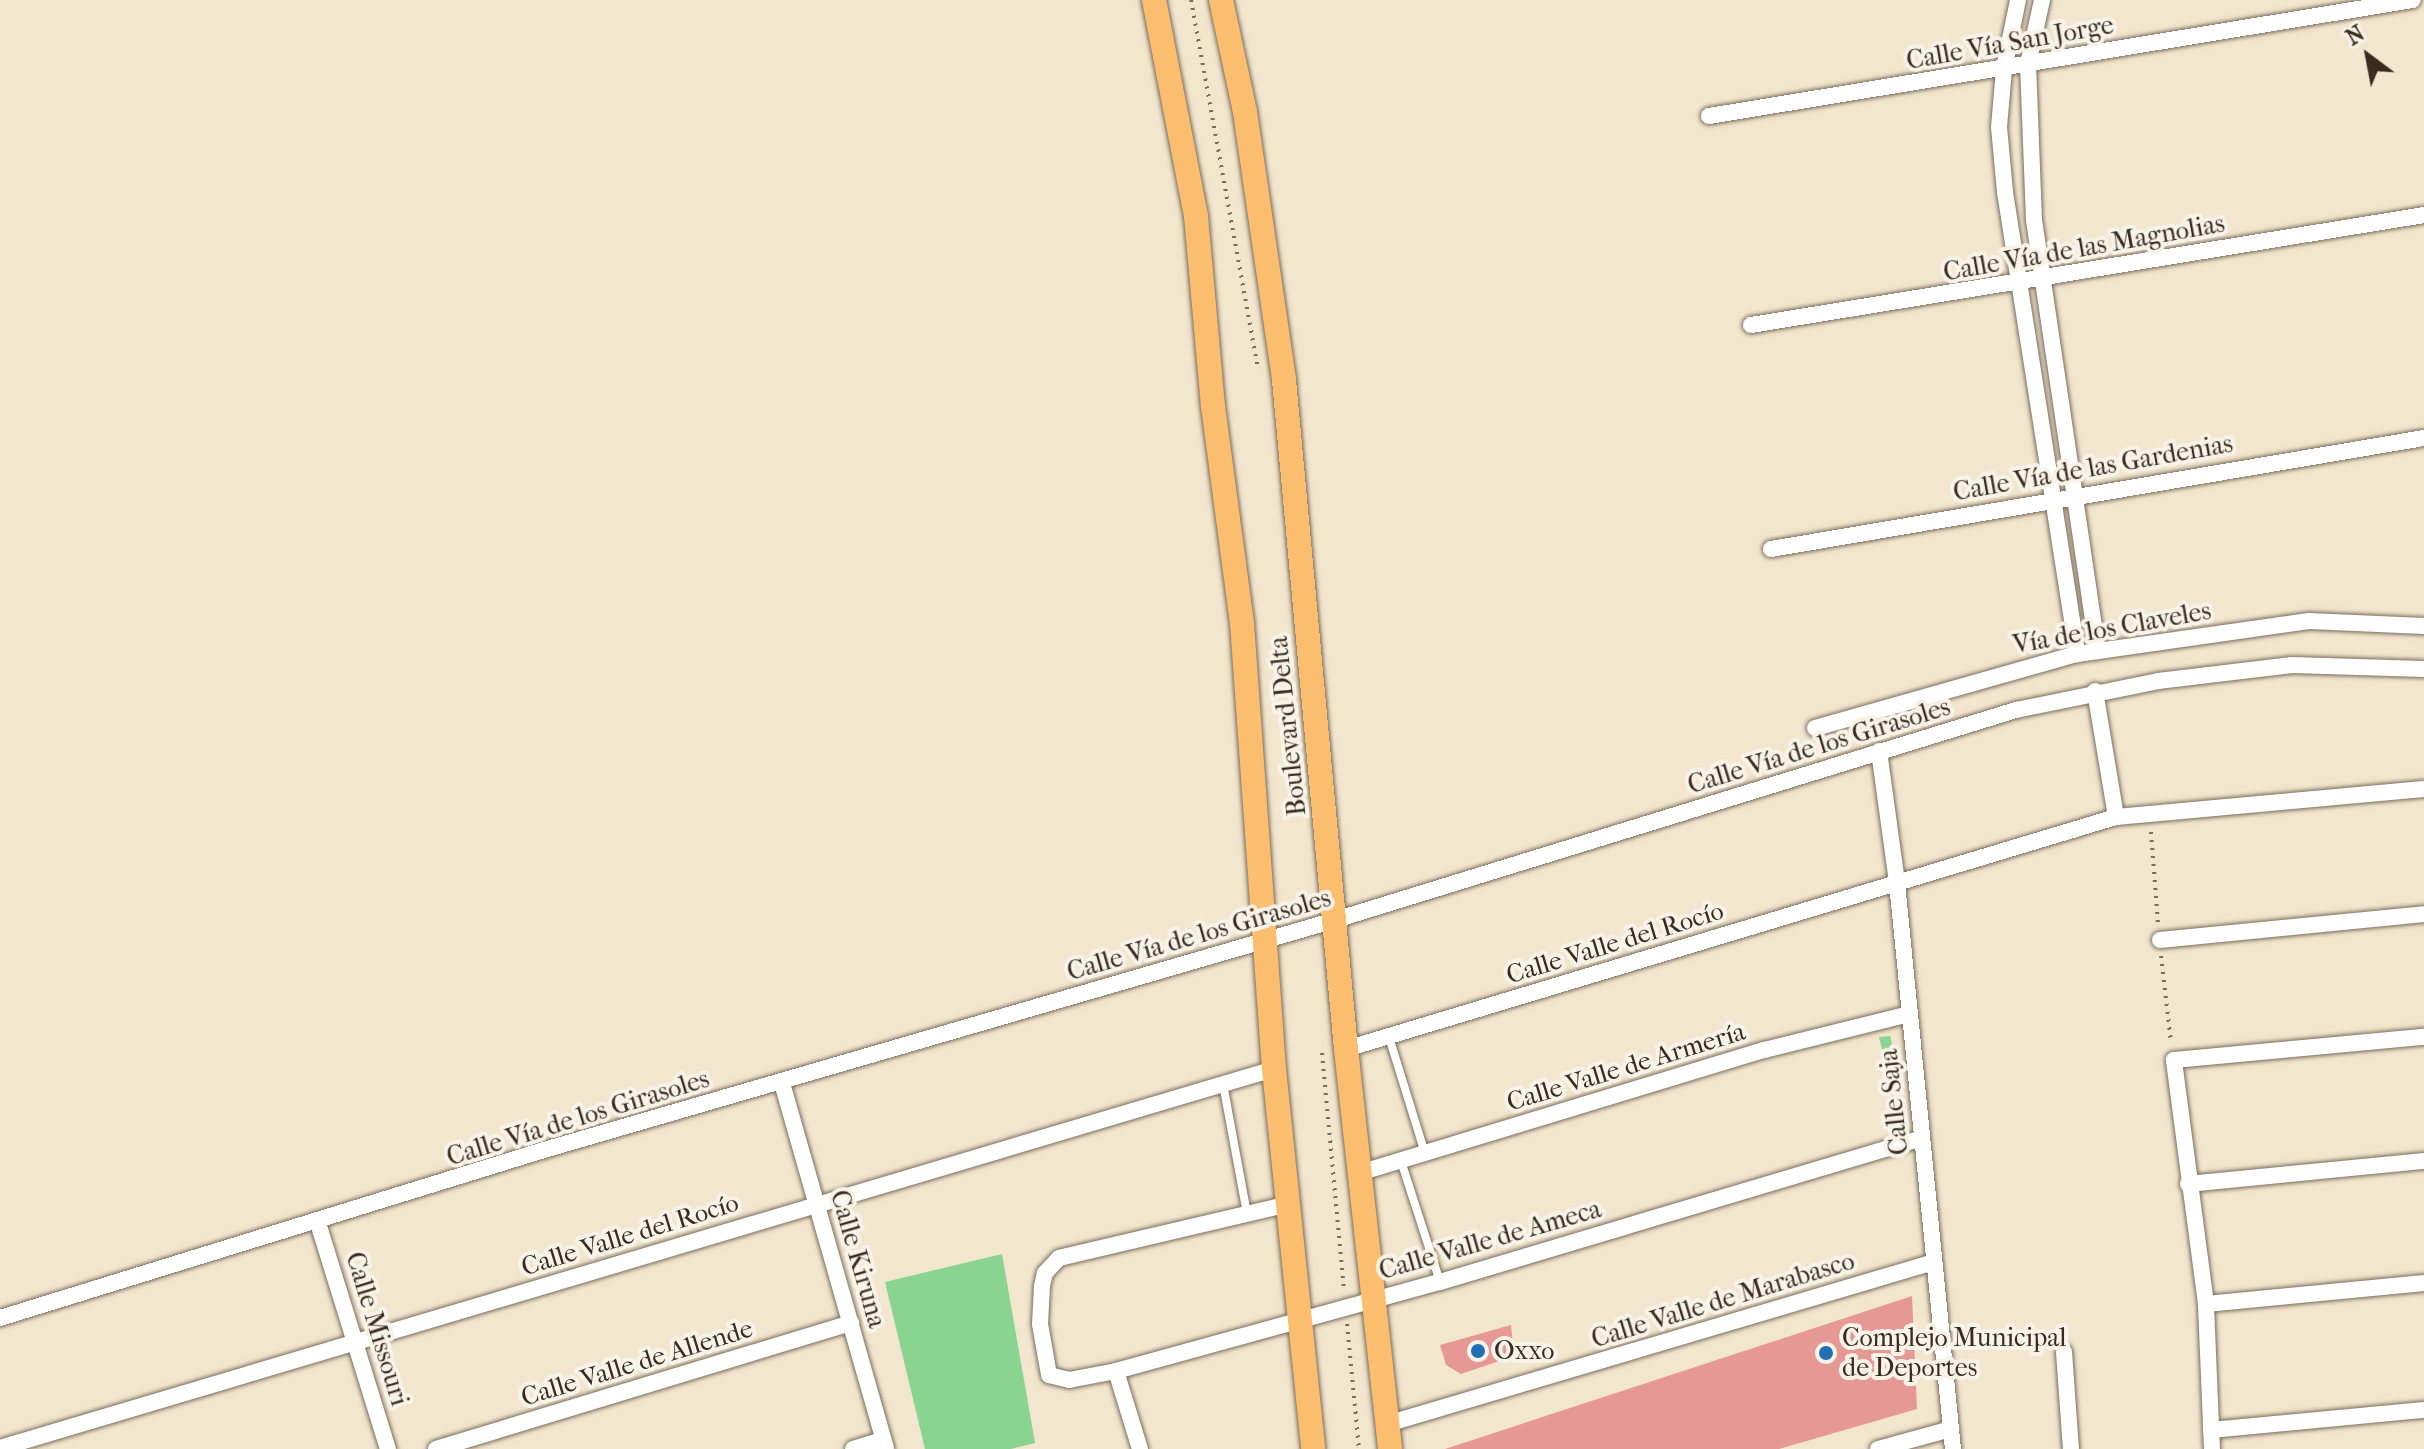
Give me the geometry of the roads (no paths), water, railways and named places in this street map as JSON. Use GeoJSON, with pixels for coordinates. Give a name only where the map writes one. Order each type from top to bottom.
{"type":"FeatureCollection","features":[{"type":"Feature","properties":{"kind":"main road","name":"Boulevard Delta"},"geometry":{"type":"LineString","coordinates":[[1154,0],[1196,216],[1213,406],[1242,623],[1274,1069],[1302,1318],[1313,1449]]}},
{"type":"Feature","properties":{"kind":"main road","name":"Boulevard Delta"},"geometry":{"type":"LineString","coordinates":[[1221,0],[1245,112],[1284,380],[1346,1049],[1390,1449]]}},
{"type":"Feature","properties":{"kind":"street"},"geometry":{"type":"LineString","coordinates":[[2018,0],[2004,69],[1999,127],[2016,285],[2056,498],[2077,654]]}},
{"type":"Feature","properties":{"kind":"street"},"geometry":{"type":"LineString","coordinates":[[2042,0],[2028,64],[2029,162],[2042,278],[2078,495],[2098,651]]}},
{"type":"Feature","properties":{"kind":"street","name":"Calle Vía San Jorge"},"geometry":{"type":"LineString","coordinates":[[1709,116],[2413,0]]}},
{"type":"Feature","properties":{"kind":"street","name":"Calle Vía de las Magnolias"},"geometry":{"type":"LineString","coordinates":[[1751,325],[2016,285],[2042,278],[2424,215]]}},
{"type":"Feature","properties":{"kind":"street","name":"Calle Vía de las Gardenias"},"geometry":{"type":"LineString","coordinates":[[1771,549],[2056,498],[2424,438]]}},
{"type":"Feature","properties":{"kind":"street","name":"Vía de los Claveles"},"geometry":{"type":"LineString","coordinates":[[1815,728],[2077,654],[2309,621],[2424,626]]}},
{"type":"Feature","properties":{"kind":"street","name":"Calle Vía de los Girasoles"},"geometry":{"type":"LineString","coordinates":[[0,1318],[318,1223],[544,1150],[1267,941],[1879,751],[2095,691],[2292,665],[2424,669]]}},
{"type":"Feature","properties":{"kind":"street"},"geometry":{"type":"LineString","coordinates":[[2095,691],[2116,817]]}},
{"type":"Feature","properties":{"kind":"street","name":"Calle Saja"},"geometry":{"type":"LineString","coordinates":[[1879,751],[1897,883],[1953,1449]]}},
{"type":"Feature","properties":{"kind":"street","name":"Calle Valle del Rocío"},"geometry":{"type":"LineString","coordinates":[[1346,1049],[2116,817],[2424,789]]}},
{"type":"Feature","properties":{"kind":"street"},"geometry":{"type":"LineString","coordinates":[[2160,940],[2424,914]]}},
{"type":"Feature","properties":{"kind":"street","name":"Calle Valle de Armería"},"geometry":{"type":"LineString","coordinates":[[1359,1173],[1764,1050],[1910,1014]]}},
{"type":"Feature","properties":{"kind":"street"},"geometry":{"type":"LineString","coordinates":[[2212,1449],[2206,1304],[2174,1060],[2424,1037]]}},
{"type":"Feature","properties":{"kind":"street","name":"Calle Valle del Rocío"},"geometry":{"type":"LineString","coordinates":[[0,1448],[1274,1069]]}},
{"type":"Feature","properties":{"kind":"street","name":"Calle Kiruna"},"geometry":{"type":"LineString","coordinates":[[782,1083],[884,1444]]}},
{"type":"Feature","properties":{"kind":"street","name":"Calle Valle de Ameca"},"geometry":{"type":"LineString","coordinates":[[1247,1213],[1068,1254],[1045,1273],[1040,1324],[1049,1375],[1069,1380],[1116,1371],[1345,1305],[1440,1282],[1922,1138]]}},
{"type":"Feature","properties":{"kind":"street"},"geometry":{"type":"LineString","coordinates":[[2188,1184],[2424,1161]]}},
{"type":"Feature","properties":{"kind":"street"},"geometry":{"type":"LineString","coordinates":[[1247,1213],[1289,1204]]}},
{"type":"Feature","properties":{"kind":"street","name":"Calle Missouri"},"geometry":{"type":"LineString","coordinates":[[318,1223],[358,1342],[388,1449]]}},
{"type":"Feature","properties":{"kind":"street","name":"Calle Valle de Marabasco"},"geometry":{"type":"LineString","coordinates":[[1387,1424],[1934,1262]]}},
{"type":"Feature","properties":{"kind":"street"},"geometry":{"type":"LineString","coordinates":[[2206,1304],[2424,1283]]}},
{"type":"Feature","properties":{"kind":"street","name":"Calle Valle de Allende"},"geometry":{"type":"LineString","coordinates":[[436,1449],[851,1323]]}},
{"type":"Feature","properties":{"kind":"street"},"geometry":{"type":"LineString","coordinates":[[2064,1352],[2071,1449]]}},
{"type":"Feature","properties":{"kind":"street"},"geometry":{"type":"LineString","coordinates":[[1116,1371],[1140,1449]]}},
{"type":"Feature","properties":{"kind":"street"},"geometry":{"type":"LineString","coordinates":[[2211,1430],[2424,1410]]}},
{"type":"Feature","properties":{"kind":"street"},"geometry":{"type":"LineString","coordinates":[[1878,1449],[1951,1429]]}},
{"type":"Feature","properties":{"kind":"street"},"geometry":{"type":"LineString","coordinates":[[853,1449],[884,1444]]}},
{"type":"Feature","properties":{"kind":"lane"},"geometry":{"type":"LineString","coordinates":[[1388,1036],[1425,1153]]}},
{"type":"Feature","properties":{"kind":"lane"},"geometry":{"type":"LineString","coordinates":[[1223,1084],[1247,1213]]}},
{"type":"Feature","properties":{"kind":"lane"},"geometry":{"type":"LineString","coordinates":[[1401,1161],[1440,1282]]}},
{"type":"Feature","properties":{"kind":"place","name":"Oxxo"},"geometry":{"type":"Point","coordinates":[1478,1351]}},
{"type":"Feature","properties":{"kind":"place","name":"Complejo Municipal de Deportes"},"geometry":{"type":"Point","coordinates":[1826,1353]}}]}
